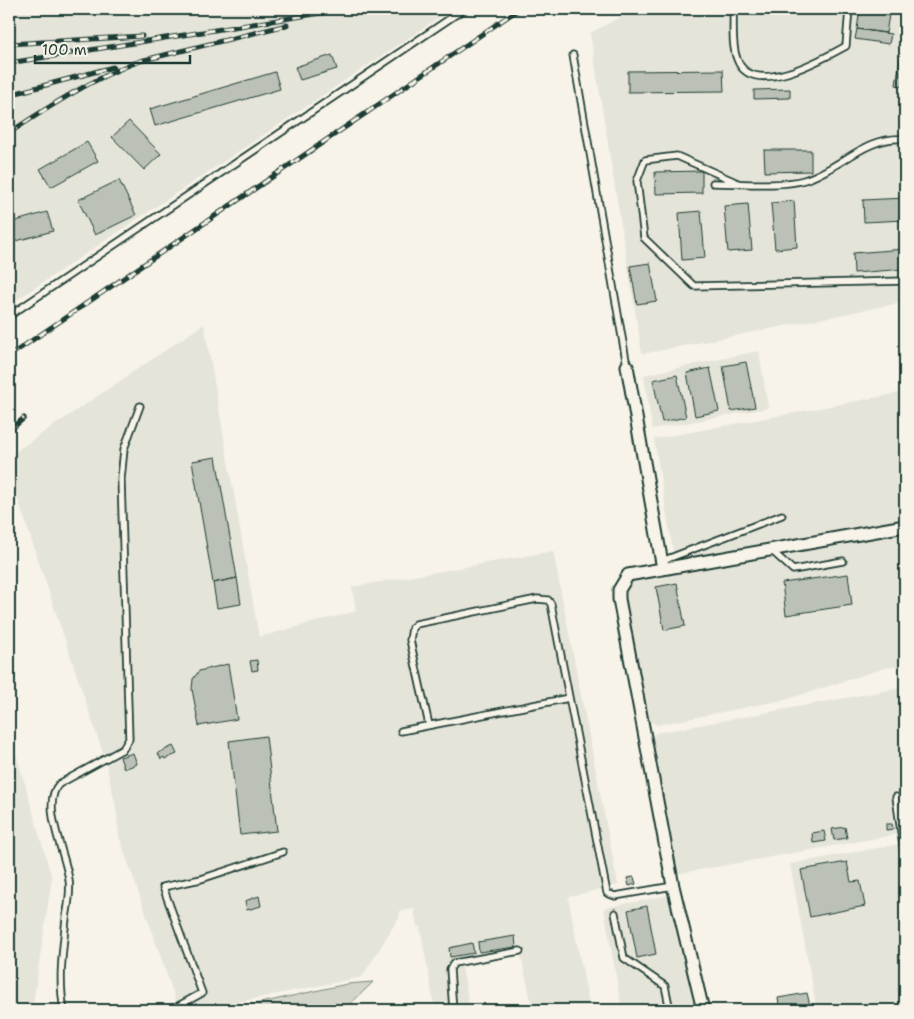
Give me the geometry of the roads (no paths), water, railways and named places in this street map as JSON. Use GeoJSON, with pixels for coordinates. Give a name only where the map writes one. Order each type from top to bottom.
{"type":"FeatureCollection","features":[{"type":"Feature","properties":{"kind":"street"},"geometry":{"type":"LineString","coordinates":[[627,366],[663,565]]}},
{"type":"Feature","properties":{"kind":"street"},"geometry":{"type":"LineString","coordinates":[[703,1010],[673,886],[619,599],[619,590],[628,575],[663,565],[772,551],[899,527]]}},
{"type":"Feature","properties":{"kind":"lane"},"geometry":{"type":"LineString","coordinates":[[9,316],[464,9]]}},
{"type":"Feature","properties":{"kind":"lane"},"geometry":{"type":"LineString","coordinates":[[733,9],[737,59],[742,68],[758,76],[786,74],[805,69],[846,46],[849,9]]}},
{"type":"Feature","properties":{"kind":"lane"},"geometry":{"type":"LineString","coordinates":[[573,55],[627,366]]}},
{"type":"Feature","properties":{"kind":"lane"},"geometry":{"type":"LineString","coordinates":[[713,183],[802,181],[824,172],[866,147],[893,139],[905,139]]}},
{"type":"Feature","properties":{"kind":"lane"},"geometry":{"type":"LineString","coordinates":[[738,183],[677,156],[645,160],[636,181],[644,238],[694,286],[905,281]]}},
{"type":"Feature","properties":{"kind":"lane"},"geometry":{"type":"LineString","coordinates":[[64,1010],[60,974],[70,882],[51,798],[59,784],[123,749],[130,739],[121,479],[124,449],[140,406]]}},
{"type":"Feature","properties":{"kind":"lane"},"geometry":{"type":"LineString","coordinates":[[663,565],[782,515]]}},
{"type":"Feature","properties":{"kind":"lane"},"geometry":{"type":"LineString","coordinates":[[772,551],[793,570],[844,561]]}},
{"type":"Feature","properties":{"kind":"lane"},"geometry":{"type":"LineString","coordinates":[[429,725],[410,640],[412,628],[416,624],[537,599],[548,600],[551,604],[607,893],[615,896],[673,886]]}},
{"type":"Feature","properties":{"kind":"lane"},"geometry":{"type":"LineString","coordinates":[[401,731],[569,698]]}},
{"type":"Feature","properties":{"kind":"lane"},"geometry":{"type":"LineString","coordinates":[[896,797],[905,860]]}},
{"type":"Feature","properties":{"kind":"lane"},"geometry":{"type":"LineString","coordinates":[[171,1010],[202,992],[163,887],[201,879],[283,852]]}},
{"type":"Feature","properties":{"kind":"lane"},"geometry":{"type":"LineString","coordinates":[[615,913],[624,958],[665,986],[670,1010]]}},
{"type":"Feature","properties":{"kind":"lane"},"geometry":{"type":"LineString","coordinates":[[453,1010],[450,969],[454,963],[520,951]]}},
{"type":"Feature","properties":{"kind":"railway"},"geometry":{"type":"LineString","coordinates":[[9,63],[346,9]]}},
{"type":"Feature","properties":{"kind":"railway"},"geometry":{"type":"LineString","coordinates":[[9,356],[519,9]]}},
{"type":"Feature","properties":{"kind":"railway"},"geometry":{"type":"LineString","coordinates":[[9,133],[89,84],[140,61],[287,25]]}},
{"type":"Feature","properties":{"kind":"railway"},"geometry":{"type":"LineString","coordinates":[[9,44],[142,36]]}},
{"type":"Feature","properties":{"kind":"railway"},"geometry":{"type":"LineString","coordinates":[[9,95],[113,67]]}},
{"type":"Feature","properties":{"kind":"railway"},"geometry":{"type":"LineString","coordinates":[[9,431],[24,418]]}}]}
